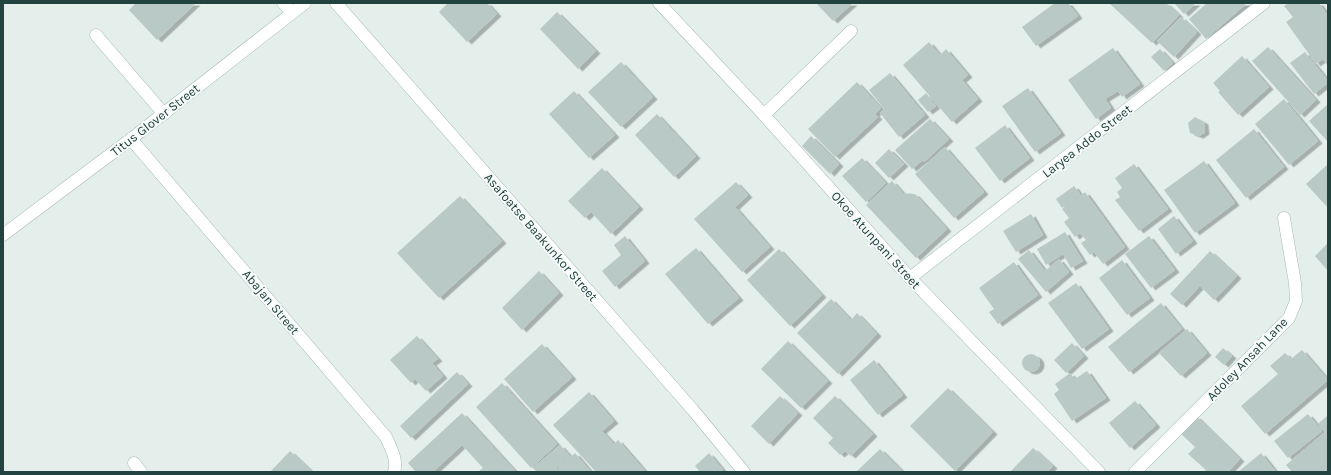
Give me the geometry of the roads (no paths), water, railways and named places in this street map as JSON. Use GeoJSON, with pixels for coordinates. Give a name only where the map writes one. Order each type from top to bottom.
{"type":"FeatureCollection","features":[{"type":"Feature","properties":{"kind":"street"},"geometry":{"type":"LineString","coordinates":[[283,3],[292,12]]}},
{"type":"Feature","properties":{"kind":"street","name":"Titus Glover Street"},"geometry":{"type":"LineString","coordinates":[[3,235],[132,139],[305,3]]}},
{"type":"Feature","properties":{"kind":"street","name":"Asafoatse Baakunkor Street"},"geometry":{"type":"LineString","coordinates":[[336,3],[688,404],[744,472]]}},
{"type":"Feature","properties":{"kind":"street","name":"Okoe Atunpani Street"},"geometry":{"type":"LineString","coordinates":[[660,3],[764,115],[910,278],[1098,472]]}},
{"type":"Feature","properties":{"kind":"street","name":"Laryea Addo Street"},"geometry":{"type":"LineString","coordinates":[[910,278],[1264,3]]}},
{"type":"Feature","properties":{"kind":"street"},"geometry":{"type":"LineString","coordinates":[[764,115],[851,31]]}},
{"type":"Feature","properties":{"kind":"street"},"geometry":{"type":"LineString","coordinates":[[96,35],[164,114]]}},
{"type":"Feature","properties":{"kind":"street","name":"Abajan Street"},"geometry":{"type":"LineString","coordinates":[[132,139],[386,437],[396,466],[394,472]]}},
{"type":"Feature","properties":{"kind":"street","name":"Adoley Ansah Lane"},"geometry":{"type":"LineString","coordinates":[[1135,472],[1289,318],[1296,301],[1295,283],[1284,218]]}}]}
